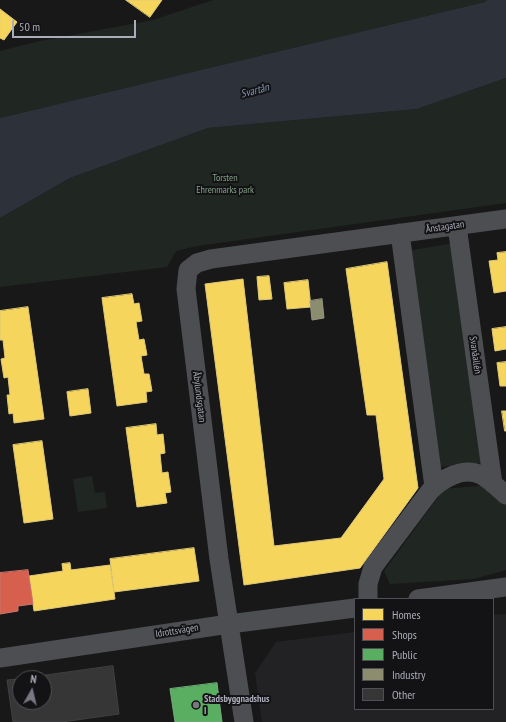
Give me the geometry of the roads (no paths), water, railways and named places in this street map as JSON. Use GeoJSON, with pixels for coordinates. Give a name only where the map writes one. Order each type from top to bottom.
{"type":"FeatureCollection","features":[{"type":"Feature","properties":{"kind":"street","name":"Ånstagatan"},"geometry":{"type":"LineString","coordinates":[[392,234],[506,219]]}},
{"type":"Feature","properties":{"kind":"street","name":"Svanåallén"},"geometry":{"type":"LineString","coordinates":[[457,226],[500,489]]}},
{"type":"Feature","properties":{"kind":"street"},"geometry":{"type":"LineString","coordinates":[[392,234],[434,487]]}},
{"type":"Feature","properties":{"kind":"street","name":"Åbylundsgatan"},"geometry":{"type":"LineString","coordinates":[[244,722],[229,624],[186,289],[188,270],[197,263],[211,259],[392,234]]}},
{"type":"Feature","properties":{"kind":"street","name":"Svanåallén"},"geometry":{"type":"LineString","coordinates":[[368,598],[368,584],[373,567],[434,487],[441,481],[456,474],[468,472],[480,475],[500,489]]}},
{"type":"Feature","properties":{"kind":"street"},"geometry":{"type":"LineString","coordinates":[[425,598],[506,587]]}},
{"type":"Feature","properties":{"kind":"street","name":"Idrottsvägen"},"geometry":{"type":"LineString","coordinates":[[0,658],[229,624],[354,608]]}},
{"type":"Feature","properties":{"kind":"water","name":"Svartån"},"geometry":{"type":"Polygon","coordinates":[[[487,0],[506,0],[506,78],[417,109],[208,128],[70,178],[0,218],[0,118],[485,2],[487,0]]]}},
{"type":"Feature","properties":{"kind":"place","name":"Stadsbyggnadshus I"},"geometry":{"type":"Point","coordinates":[196,705]}},
{"type":"Feature","properties":{"kind":"park label","name":"Torsten Ehrenmarks park"},"geometry":{"type":"Point","coordinates":[225,184]}}]}
